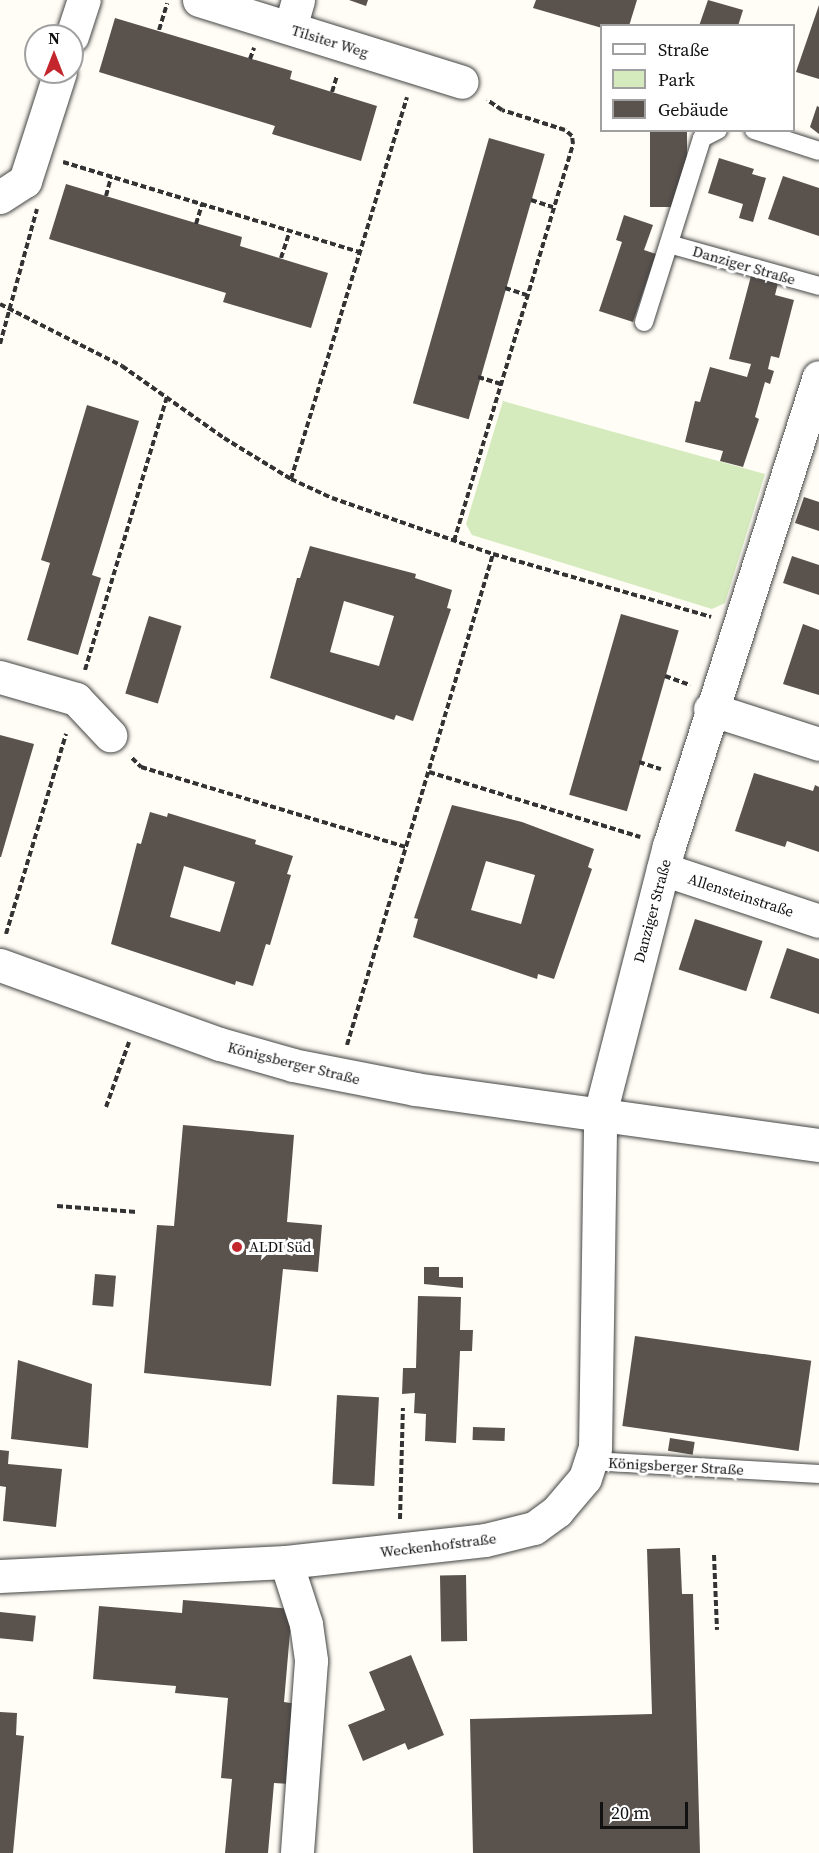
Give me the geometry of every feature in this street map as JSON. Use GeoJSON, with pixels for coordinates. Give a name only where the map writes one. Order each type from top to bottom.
{"type":"FeatureCollection","features":[{"type":"Feature","properties":{"kind":"street"},"geometry":{"type":"LineString","coordinates":[[76,24],[84,0]]}},
{"type":"Feature","properties":{"kind":"street","name":"Tilsiter Weg"},"geometry":{"type":"LineString","coordinates":[[199,0],[294,14],[416,68],[462,82]]}},
{"type":"Feature","properties":{"kind":"street"},"geometry":{"type":"LineString","coordinates":[[19,177],[55,84]]}},
{"type":"Feature","properties":{"kind":"street","name":"Danziger Straße"},"geometry":{"type":"LineString","coordinates":[[600,1114],[666,858],[710,709],[819,377]]}},
{"type":"Feature","properties":{"kind":"street"},"geometry":{"type":"LineString","coordinates":[[0,677],[76,699],[110,735]]}},
{"type":"Feature","properties":{"kind":"street"},"geometry":{"type":"LineString","coordinates":[[710,709],[819,744]]}},
{"type":"Feature","properties":{"kind":"street","name":"Allensteinstraße"},"geometry":{"type":"LineString","coordinates":[[666,858],[819,921]]}},
{"type":"Feature","properties":{"kind":"street","name":"Königsberger Straße"},"geometry":{"type":"LineString","coordinates":[[1,955],[220,1044],[338,1075],[819,1145]]}},
{"type":"Feature","properties":{"kind":"street","name":"Königsberger Straße"},"geometry":{"type":"LineString","coordinates":[[592,1461],[600,1114]]}},
{"type":"Feature","properties":{"kind":"street","name":"Weckenhofstraße"},"geometry":{"type":"LineString","coordinates":[[0,1576],[286,1562],[485,1540],[534,1528],[565,1503],[592,1461]]}},
{"type":"Feature","properties":{"kind":"street"},"geometry":{"type":"LineString","coordinates":[[286,1562],[306,1624],[311,1661],[297,1853]]}},
{"type":"Feature","properties":{"kind":"lane"},"geometry":{"type":"LineString","coordinates":[[645,322],[702,138],[714,132]]}},
{"type":"Feature","properties":{"kind":"lane"},"geometry":{"type":"LineString","coordinates":[[760,132],[819,151]]}},
{"type":"Feature","properties":{"kind":"lane","name":"Danziger Straße"},"geometry":{"type":"LineString","coordinates":[[669,244],[819,286]]}},
{"type":"Feature","properties":{"kind":"lane","name":"Königsberger Straße"},"geometry":{"type":"LineString","coordinates":[[592,1461],[819,1473]]}},
{"type":"Feature","properties":{"kind":"path"},"geometry":{"type":"LineString","coordinates":[[159,30],[168,0]]}},
{"type":"Feature","properties":{"kind":"path"},"geometry":{"type":"LineString","coordinates":[[291,479],[416,68]]}},
{"type":"Feature","properties":{"kind":"path"},"geometry":{"type":"LineString","coordinates":[[454,541],[573,144],[572,136],[502,111],[462,82]]}},
{"type":"Feature","properties":{"kind":"path"},"geometry":{"type":"LineString","coordinates":[[0,344],[39,212],[19,177],[111,177],[360,252]]}},
{"type":"Feature","properties":{"kind":"path"},"geometry":{"type":"LineString","coordinates":[[105,196],[111,177]]}},
{"type":"Feature","properties":{"kind":"path"},"geometry":{"type":"LineString","coordinates":[[531,200],[554,207]]}},
{"type":"Feature","properties":{"kind":"path"},"geometry":{"type":"LineString","coordinates":[[196,224],[202,204]]}},
{"type":"Feature","properties":{"kind":"path"},"geometry":{"type":"LineString","coordinates":[[281,258],[290,231]]}},
{"type":"Feature","properties":{"kind":"path"},"geometry":{"type":"LineString","coordinates":[[505,288],[527,295]]}},
{"type":"Feature","properties":{"kind":"path"},"geometry":{"type":"LineString","coordinates":[[0,303],[122,366],[291,479],[392,522],[737,625]]}},
{"type":"Feature","properties":{"kind":"path"},"geometry":{"type":"LineString","coordinates":[[478,377],[501,384]]}},
{"type":"Feature","properties":{"kind":"path"},"geometry":{"type":"LineString","coordinates":[[1,955],[167,397]]}},
{"type":"Feature","properties":{"kind":"path"},"geometry":{"type":"LineString","coordinates":[[338,1075],[493,554]]}},
{"type":"Feature","properties":{"kind":"path"},"geometry":{"type":"LineString","coordinates":[[110,735],[141,767],[406,847]]}},
{"type":"Feature","properties":{"kind":"path"},"geometry":{"type":"LineString","coordinates":[[429,772],[666,858]]}},
{"type":"Feature","properties":{"kind":"path"},"geometry":{"type":"LineString","coordinates":[[105,1107],[131,1038]]}},
{"type":"Feature","properties":{"kind":"path"},"geometry":{"type":"LineString","coordinates":[[57,1206],[137,1212]]}},
{"type":"Feature","properties":{"kind":"path"},"geometry":{"type":"LineString","coordinates":[[400,1549],[403,1408]]}},
{"type":"Feature","properties":{"kind":"path"},"geometry":{"type":"LineString","coordinates":[[714,1555],[717,1630]]}},
{"type":"Feature","properties":{"kind":"green space"},"geometry":{"type":"Polygon","coordinates":[[[503,401],[765,474],[725,603],[712,609],[472,535],[466,524],[503,401]]]}},
{"type":"Feature","properties":{"kind":"building"},"geometry":{"type":"Polygon","coordinates":[[[349,0],[368,0],[366,6],[349,0]]]}},
{"type":"Feature","properties":{"kind":"building"},"geometry":{"type":"Polygon","coordinates":[[[536,0],[637,0],[630,24],[600,24],[600,27],[533,8],[536,0]]]}},
{"type":"Feature","properties":{"kind":"building"},"geometry":{"type":"Polygon","coordinates":[[[708,0],[743,10],[739,24],[700,24],[708,0]]]}},
{"type":"Feature","properties":{"kind":"building"},"geometry":{"type":"Polygon","coordinates":[[[819,5],[819,79],[796,72],[819,5]]]}},
{"type":"Feature","properties":{"kind":"building"},"geometry":{"type":"Polygon","coordinates":[[[115,18],[292,71],[290,79],[377,106],[361,161],[272,134],[275,126],[99,72],[115,18]]]}},
{"type":"Feature","properties":{"kind":"building"},"geometry":{"type":"Polygon","coordinates":[[[817,106],[819,107],[819,134],[810,127],[817,106]]]}},
{"type":"Feature","properties":{"kind":"building"},"geometry":{"type":"Polygon","coordinates":[[[650,132],[687,132],[687,207],[650,207],[650,132]]]}},
{"type":"Feature","properties":{"kind":"building"},"geometry":{"type":"Polygon","coordinates":[[[489,138],[545,154],[469,419],[413,403],[489,138]]]}},
{"type":"Feature","properties":{"kind":"building"},"geometry":{"type":"Polygon","coordinates":[[[719,158],[754,169],[752,174],[766,178],[753,222],[739,218],[743,204],[708,193],[719,158]]]}},
{"type":"Feature","properties":{"kind":"building"},"geometry":{"type":"Polygon","coordinates":[[[783,176],[819,188],[819,236],[768,219],[783,176]]]}},
{"type":"Feature","properties":{"kind":"building"},"geometry":{"type":"Polygon","coordinates":[[[66,184],[242,237],[240,246],[328,273],[311,328],[223,302],[226,293],[49,239],[66,184]]]}},
{"type":"Feature","properties":{"kind":"building"},"geometry":{"type":"Polygon","coordinates":[[[624,215],[653,225],[644,250],[656,254],[633,322],[599,311],[622,242],[616,240],[624,215]]]}},
{"type":"Feature","properties":{"kind":"building"},"geometry":{"type":"Polygon","coordinates":[[[751,276],[778,283],[775,295],[794,300],[779,358],[771,356],[768,369],[774,371],[770,384],[765,382],[755,417],[759,419],[743,467],[720,461],[723,451],[685,442],[695,401],[700,402],[710,367],[747,377],[751,364],[729,359],[751,276]]]}},
{"type":"Feature","properties":{"kind":"building"},"geometry":{"type":"Polygon","coordinates":[[[87,405],[139,421],[92,575],[101,578],[78,655],[27,640],[50,563],[41,560],[87,405]]]}},
{"type":"Feature","properties":{"kind":"building"},"geometry":{"type":"Polygon","coordinates":[[[804,497],[819,502],[819,531],[795,523],[804,497]]]}},
{"type":"Feature","properties":{"kind":"building"},"geometry":{"type":"Polygon","coordinates":[[[310,546],[416,574],[415,578],[452,590],[447,608],[451,609],[413,721],[396,715],[394,720],[270,678],[297,578],[300,578],[310,546]],[[344,601],[330,652],[379,666],[394,616],[344,601]]]}},
{"type":"Feature","properties":{"kind":"building"},"geometry":{"type":"Polygon","coordinates":[[[792,556],[819,565],[819,595],[783,583],[792,556]]]}},
{"type":"Feature","properties":{"kind":"building"},"geometry":{"type":"Polygon","coordinates":[[[621,614],[679,631],[627,811],[569,795],[621,614]]]}},
{"type":"Feature","properties":{"kind":"building"},"geometry":{"type":"Polygon","coordinates":[[[149,616],[182,626],[158,703],[125,693],[149,616]]]}},
{"type":"Feature","properties":{"kind":"building"},"geometry":{"type":"Polygon","coordinates":[[[803,624],[819,630],[819,695],[783,684],[803,624]]]}},
{"type":"Feature","properties":{"kind":"building"},"geometry":{"type":"Polygon","coordinates":[[[0,735],[34,744],[1,857],[0,857],[0,735]]]}},
{"type":"Feature","properties":{"kind":"building"},"geometry":{"type":"Polygon","coordinates":[[[754,773],[813,791],[815,785],[819,787],[819,852],[787,841],[785,847],[735,831],[754,773]]]}},
{"type":"Feature","properties":{"kind":"building"},"geometry":{"type":"Polygon","coordinates":[[[452,805],[522,822],[594,849],[588,867],[592,869],[554,979],[538,974],[537,979],[413,937],[418,919],[414,918],[452,805]],[[486,861],[471,910],[521,924],[535,875],[486,861]]]}},
{"type":"Feature","properties":{"kind":"building"},"geometry":{"type":"Polygon","coordinates":[[[150,812],[167,817],[168,813],[256,840],[255,844],[293,856],[287,874],[291,875],[270,945],[266,944],[253,986],[236,981],[235,985],[111,944],[137,843],[141,844],[150,812]],[[184,866],[170,917],[220,932],[235,882],[184,866]]]}},
{"type":"Feature","properties":{"kind":"building"},"geometry":{"type":"Polygon","coordinates":[[[695,919],[763,941],[746,991],[679,969],[695,919]]]}},
{"type":"Feature","properties":{"kind":"building"},"geometry":{"type":"Polygon","coordinates":[[[787,948],[819,959],[819,1014],[770,998],[787,948]]]}},
{"type":"Feature","properties":{"kind":"building","name":"ALDI Süd"},"geometry":{"type":"Polygon","coordinates":[[[183,1125],[294,1135],[287,1222],[322,1225],[318,1272],[283,1269],[271,1386],[144,1373],[157,1225],[174,1226],[183,1125]]]}},
{"type":"Feature","properties":{"kind":"building"},"geometry":{"type":"Polygon","coordinates":[[[424,1267],[439,1267],[439,1277],[463,1277],[463,1288],[424,1284],[424,1267]]]}},
{"type":"Feature","properties":{"kind":"building"},"geometry":{"type":"Polygon","coordinates":[[[95,1274],[116,1276],[113,1307],[92,1305],[95,1274]]]}},
{"type":"Feature","properties":{"kind":"building"},"geometry":{"type":"Polygon","coordinates":[[[418,1296],[461,1297],[460,1330],[473,1330],[472,1351],[460,1351],[456,1443],[425,1441],[426,1414],[414,1413],[415,1393],[402,1394],[403,1368],[416,1368],[418,1296]]]}},
{"type":"Feature","properties":{"kind":"building"},"geometry":{"type":"Polygon","coordinates":[[[635,1336],[811,1361],[799,1451],[622,1426],[635,1336]]]}},
{"type":"Feature","properties":{"kind":"building"},"geometry":{"type":"Polygon","coordinates":[[[18,1360],[92,1384],[88,1448],[11,1439],[18,1360]]]}},
{"type":"Feature","properties":{"kind":"building"},"geometry":{"type":"Polygon","coordinates":[[[337,1395],[379,1397],[374,1486],[332,1484],[337,1395]]]}},
{"type":"Feature","properties":{"kind":"building"},"geometry":{"type":"Polygon","coordinates":[[[473,1427],[505,1428],[505,1441],[473,1440],[473,1427]]]}},
{"type":"Feature","properties":{"kind":"building"},"geometry":{"type":"Polygon","coordinates":[[[670,1438],[695,1442],[693,1455],[668,1451],[670,1438]]]}},
{"type":"Feature","properties":{"kind":"building"},"geometry":{"type":"Polygon","coordinates":[[[0,1450],[9,1451],[8,1464],[62,1469],[56,1527],[3,1521],[6,1487],[0,1486],[0,1450]]]}},
{"type":"Feature","properties":{"kind":"building"},"geometry":{"type":"Polygon","coordinates":[[[680,1548],[682,1594],[693,1594],[700,1853],[473,1853],[470,1719],[652,1714],[647,1549],[680,1548]]]}},
{"type":"Feature","properties":{"kind":"building"},"geometry":{"type":"Polygon","coordinates":[[[440,1575],[466,1575],[467,1641],[441,1641],[440,1575]]]}},
{"type":"Feature","properties":{"kind":"building"},"geometry":{"type":"Polygon","coordinates":[[[183,1600],[292,1609],[284,1702],[297,1704],[290,1784],[274,1783],[268,1853],[225,1853],[232,1779],[221,1778],[228,1698],[175,1693],[176,1686],[93,1679],[99,1606],[182,1613],[183,1600]]]}},
{"type":"Feature","properties":{"kind":"building"},"geometry":{"type":"Polygon","coordinates":[[[0,1612],[36,1616],[33,1642],[0,1638],[0,1612]]]}},
{"type":"Feature","properties":{"kind":"building"},"geometry":{"type":"Polygon","coordinates":[[[411,1655],[444,1735],[408,1750],[405,1743],[363,1761],[348,1725],[385,1710],[369,1672],[411,1655]]]}},
{"type":"Feature","properties":{"kind":"building"},"geometry":{"type":"Polygon","coordinates":[[[0,1712],[17,1713],[16,1735],[24,1736],[13,1853],[0,1853],[0,1712]]]}},
{"type":"Feature","properties":{"kind":"place","name":"ALDI Süd"},"geometry":{"type":"Point","coordinates":[237,1247]}}]}
